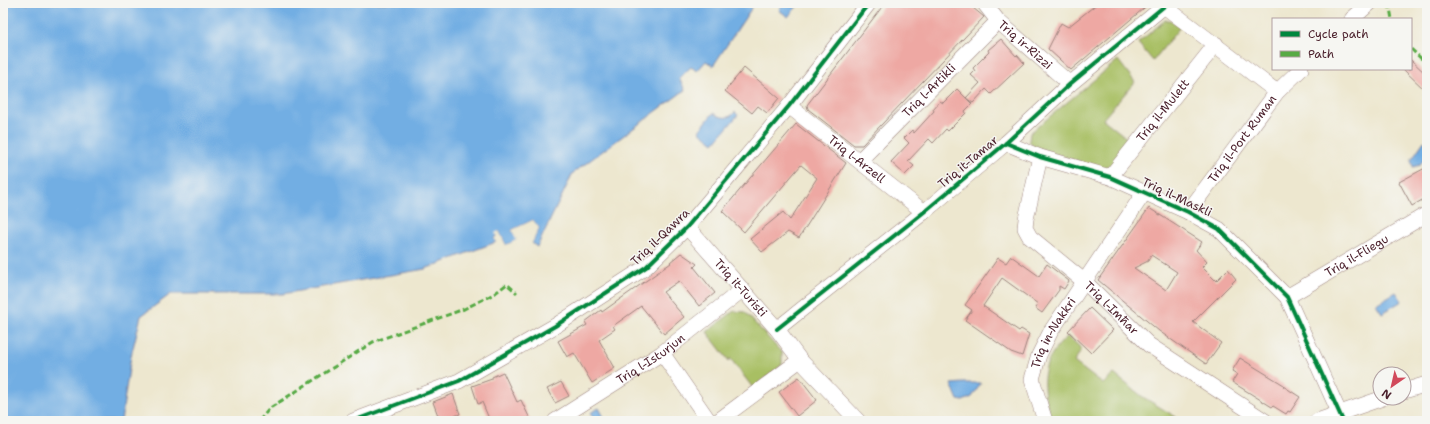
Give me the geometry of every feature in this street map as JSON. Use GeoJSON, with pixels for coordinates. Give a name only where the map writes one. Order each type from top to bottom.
{"type":"FeatureCollection","features":[{"type":"Feature","properties":{"kind":"street","name":"Triq il-Qawra"},"geometry":{"type":"LineString","coordinates":[[353,421],[459,381],[555,326],[646,267],[687,227],[789,106],[870,3]]}},
{"type":"Feature","properties":{"kind":"street","name":"Triq ir-Rizzi"},"geometry":{"type":"LineString","coordinates":[[984,3],[998,21],[1070,84]]}},
{"type":"Feature","properties":{"kind":"street"},"geometry":{"type":"LineString","coordinates":[[1353,18],[1370,3]]}},
{"type":"Feature","properties":{"kind":"street"},"geometry":{"type":"LineString","coordinates":[[1166,4],[1277,92]]}},
{"type":"Feature","properties":{"kind":"street","name":"Triq it-Tamar"},"geometry":{"type":"LineString","coordinates":[[777,330],[924,212],[1006,143],[1070,84],[1166,4]]}},
{"type":"Feature","properties":{"kind":"street","name":"Triq l-Artikli"},"geometry":{"type":"LineString","coordinates":[[860,160],[998,21]]}},
{"type":"Feature","properties":{"kind":"street","name":"Triq il-Mulett"},"geometry":{"type":"LineString","coordinates":[[1110,177],[1216,44]]}},
{"type":"Feature","properties":{"kind":"street","name":"Triq il-Port Ruman"},"geometry":{"type":"LineString","coordinates":[[1188,212],[1277,92],[1300,70]]}},
{"type":"Feature","properties":{"kind":"street","name":"Triq l-Arzell"},"geometry":{"type":"LineString","coordinates":[[789,106],[860,160],[924,212]]}},
{"type":"Feature","properties":{"kind":"street","name":"Triq il-Maskli"},"geometry":{"type":"LineString","coordinates":[[1006,143],[1040,157],[1110,177],[1188,212],[1219,229],[1287,297],[1341,417]]}},
{"type":"Feature","properties":{"kind":"street","name":"Triq l-Imħar"},"geometry":{"type":"LineString","coordinates":[[1040,157],[1025,228],[1030,237],[1085,282],[1150,345],[1265,421]]}},
{"type":"Feature","properties":{"kind":"street","name":"Triq in-Nakkri"},"geometry":{"type":"LineString","coordinates":[[1045,421],[1032,379],[1039,355],[1051,331],[1144,193]]}},
{"type":"Feature","properties":{"kind":"street","name":"Triq il-Fliegu"},"geometry":{"type":"LineString","coordinates":[[1287,297],[1427,214]]}},
{"type":"Feature","properties":{"kind":"street","name":"Triq it-Turisti"},"geometry":{"type":"LineString","coordinates":[[687,227],[777,330],[800,360],[858,421]]}},
{"type":"Feature","properties":{"kind":"street","name":"Triq l-Isturjun"},"geometry":{"type":"LineString","coordinates":[[555,421],[662,353],[742,290]]}},
{"type":"Feature","properties":{"kind":"street"},"geometry":{"type":"LineString","coordinates":[[662,353],[710,421]]}},
{"type":"Feature","properties":{"kind":"street"},"geometry":{"type":"LineString","coordinates":[[718,421],[800,360]]}},
{"type":"Feature","properties":{"kind":"street"},"geometry":{"type":"LineString","coordinates":[[1412,389],[1427,384]]}},
{"type":"Feature","properties":{"kind":"street"},"geometry":{"type":"LineString","coordinates":[[1317,421],[1341,417],[1372,403]]}},
{"type":"Feature","properties":{"kind":"green space"},"geometry":{"type":"Polygon","coordinates":[[[1165,20],[1170,20],[1180,27],[1153,61],[1138,43],[1165,20]]]}},
{"type":"Feature","properties":{"kind":"green space"},"geometry":{"type":"Polygon","coordinates":[[[1118,60],[1135,82],[1103,119],[1133,143],[1110,170],[1103,170],[1034,147],[1029,141],[1030,133],[1118,60]]]}},
{"type":"Feature","properties":{"kind":"green space"},"geometry":{"type":"Polygon","coordinates":[[[734,311],[745,312],[782,353],[782,365],[753,388],[730,358],[729,361],[707,332],[734,311]]]}},
{"type":"Feature","properties":{"kind":"green space"},"geometry":{"type":"Polygon","coordinates":[[[1068,336],[1082,349],[1074,362],[1103,384],[1114,374],[1143,397],[1176,417],[1163,421],[1052,421],[1045,397],[1044,375],[1051,355],[1068,336]]]}},
{"type":"Feature","properties":{"kind":"water"},"geometry":{"type":"Polygon","coordinates":[[[3,3],[755,3],[713,66],[706,61],[697,71],[691,67],[679,78],[685,90],[573,173],[537,247],[532,243],[539,228],[533,220],[512,230],[517,240],[506,245],[499,231],[494,239],[496,242],[425,269],[282,294],[171,294],[141,316],[131,356],[121,421],[3,421],[3,3]]]}},
{"type":"Feature","properties":{"kind":"water"},"geometry":{"type":"Polygon","coordinates":[[[785,3],[800,3],[788,17],[779,10],[785,3]]]}},
{"type":"Feature","properties":{"kind":"water"},"geometry":{"type":"Polygon","coordinates":[[[735,112],[738,115],[714,143],[699,131],[713,113],[719,116],[728,117],[733,115],[735,112]]]}},
{"type":"Feature","properties":{"kind":"water"},"geometry":{"type":"Polygon","coordinates":[[[1424,141],[1427,143],[1427,155],[1420,165],[1413,167],[1411,160],[1424,141]]]}},
{"type":"Feature","properties":{"kind":"water"},"geometry":{"type":"Polygon","coordinates":[[[1396,292],[1402,301],[1382,313],[1376,304],[1396,292]]]}},
{"type":"Feature","properties":{"kind":"water"},"geometry":{"type":"Polygon","coordinates":[[[981,383],[972,397],[963,401],[958,400],[951,384],[981,383]]]}},
{"type":"Feature","properties":{"kind":"water"},"geometry":{"type":"Polygon","coordinates":[[[599,408],[606,421],[595,421],[590,413],[599,408]]]}},
{"type":"Feature","properties":{"kind":"pier"},"geometry":{"type":"Polygon","coordinates":[[[533,220],[539,228],[532,243],[530,242],[537,229],[532,223],[514,231],[518,241],[505,247],[498,234],[497,244],[494,239],[497,236],[495,233],[499,231],[506,245],[516,240],[512,230],[533,220]]]}},
{"type":"Feature","properties":{"kind":"building"},"geometry":{"type":"Polygon","coordinates":[[[885,3],[967,3],[984,17],[862,145],[854,145],[808,109],[807,105],[885,3]]]}},
{"type":"Feature","properties":{"kind":"building"},"geometry":{"type":"Polygon","coordinates":[[[1098,3],[1150,3],[1071,70],[1048,49],[1061,23],[1068,27],[1098,3]]]}},
{"type":"Feature","properties":{"kind":"building"},"geometry":{"type":"Polygon","coordinates":[[[1001,39],[1024,63],[991,94],[986,89],[973,103],[966,98],[980,83],[971,75],[975,71],[973,68],[989,52],[988,50],[1001,39]]]}},
{"type":"Feature","properties":{"kind":"building"},"geometry":{"type":"Polygon","coordinates":[[[1412,61],[1427,75],[1427,92],[1404,70],[1412,70],[1412,61]]]}},
{"type":"Feature","properties":{"kind":"building"},"geometry":{"type":"Polygon","coordinates":[[[744,68],[779,98],[767,113],[758,106],[752,113],[725,91],[744,68]]]}},
{"type":"Feature","properties":{"kind":"building"},"geometry":{"type":"Polygon","coordinates":[[[957,89],[972,104],[965,111],[966,113],[948,131],[946,129],[933,143],[929,139],[908,161],[914,166],[905,175],[891,162],[909,143],[904,138],[912,130],[914,133],[934,111],[933,109],[940,101],[943,103],[957,89]]]}},
{"type":"Feature","properties":{"kind":"building"},"geometry":{"type":"Polygon","coordinates":[[[796,124],[846,163],[799,238],[788,232],[762,252],[750,239],[783,212],[790,220],[817,178],[801,165],[744,232],[722,211],[796,124]]]}},
{"type":"Feature","properties":{"kind":"building"},"geometry":{"type":"Polygon","coordinates":[[[1427,167],[1427,197],[1412,206],[1399,182],[1427,167]]]}},
{"type":"Feature","properties":{"kind":"building"},"geometry":{"type":"Polygon","coordinates":[[[1149,208],[1202,242],[1196,250],[1207,262],[1202,267],[1216,281],[1228,269],[1236,279],[1193,322],[1221,343],[1206,364],[1159,331],[1098,280],[1149,208]],[[1151,255],[1148,261],[1134,268],[1166,290],[1177,272],[1151,255]]]}},
{"type":"Feature","properties":{"kind":"building"},"geometry":{"type":"Polygon","coordinates":[[[681,253],[697,264],[694,267],[715,293],[699,306],[679,281],[663,292],[684,317],[664,334],[641,306],[613,326],[615,329],[599,340],[615,368],[592,383],[574,353],[567,357],[558,341],[587,325],[585,322],[601,310],[602,312],[671,263],[670,262],[681,253]]]}},
{"type":"Feature","properties":{"kind":"building"},"geometry":{"type":"Polygon","coordinates":[[[1011,256],[1039,276],[1047,264],[1069,281],[1064,289],[1059,286],[1059,290],[1042,313],[1035,308],[1038,304],[1002,278],[983,306],[1019,331],[1021,329],[1029,334],[1022,356],[1011,352],[965,320],[972,310],[965,305],[998,258],[1006,263],[1011,256]]]}},
{"type":"Feature","properties":{"kind":"building"},"geometry":{"type":"Polygon","coordinates":[[[1090,308],[1113,330],[1091,353],[1068,331],[1090,308]]]}},
{"type":"Feature","properties":{"kind":"building"},"geometry":{"type":"Polygon","coordinates":[[[1240,358],[1284,385],[1283,386],[1300,397],[1290,412],[1288,411],[1286,414],[1273,406],[1272,407],[1232,382],[1237,374],[1232,371],[1240,358]]]}},
{"type":"Feature","properties":{"kind":"building"},"geometry":{"type":"Polygon","coordinates":[[[503,372],[517,402],[521,400],[531,421],[490,421],[482,402],[478,404],[472,386],[492,379],[492,377],[503,372]]]}},
{"type":"Feature","properties":{"kind":"building"},"geometry":{"type":"Polygon","coordinates":[[[799,377],[817,400],[797,416],[779,392],[799,377]]]}},
{"type":"Feature","properties":{"kind":"building"},"geometry":{"type":"Polygon","coordinates":[[[561,382],[569,396],[555,403],[547,389],[561,382]]]}},
{"type":"Feature","properties":{"kind":"building"},"geometry":{"type":"Polygon","coordinates":[[[453,394],[460,414],[440,421],[433,402],[453,394]]]}},
{"type":"Feature","properties":{"kind":"marked path"},"geometry":{"type":"LineString","coordinates":[[1389,3],[1392,18]]}},
{"type":"Feature","properties":{"kind":"marked path"},"geometry":{"type":"LineString","coordinates":[[1412,50],[1427,64]]}},
{"type":"Feature","properties":{"kind":"marked path"},"geometry":{"type":"LineString","coordinates":[[259,421],[270,408],[373,342],[464,309],[494,294],[507,284],[517,293]]}},
{"type":"Feature","properties":{"kind":"cycle path"},"geometry":{"type":"LineString","coordinates":[[353,421],[459,381],[555,326],[646,267],[687,227],[789,106],[869,3]]}},
{"type":"Feature","properties":{"kind":"cycle path"},"geometry":{"type":"LineString","coordinates":[[777,329],[924,212],[1006,143],[1070,84],[1168,3]]}},
{"type":"Feature","properties":{"kind":"cycle path"},"geometry":{"type":"LineString","coordinates":[[1006,143],[1040,157],[1110,177],[1188,212],[1219,229],[1287,297],[1343,421]]}}]}
